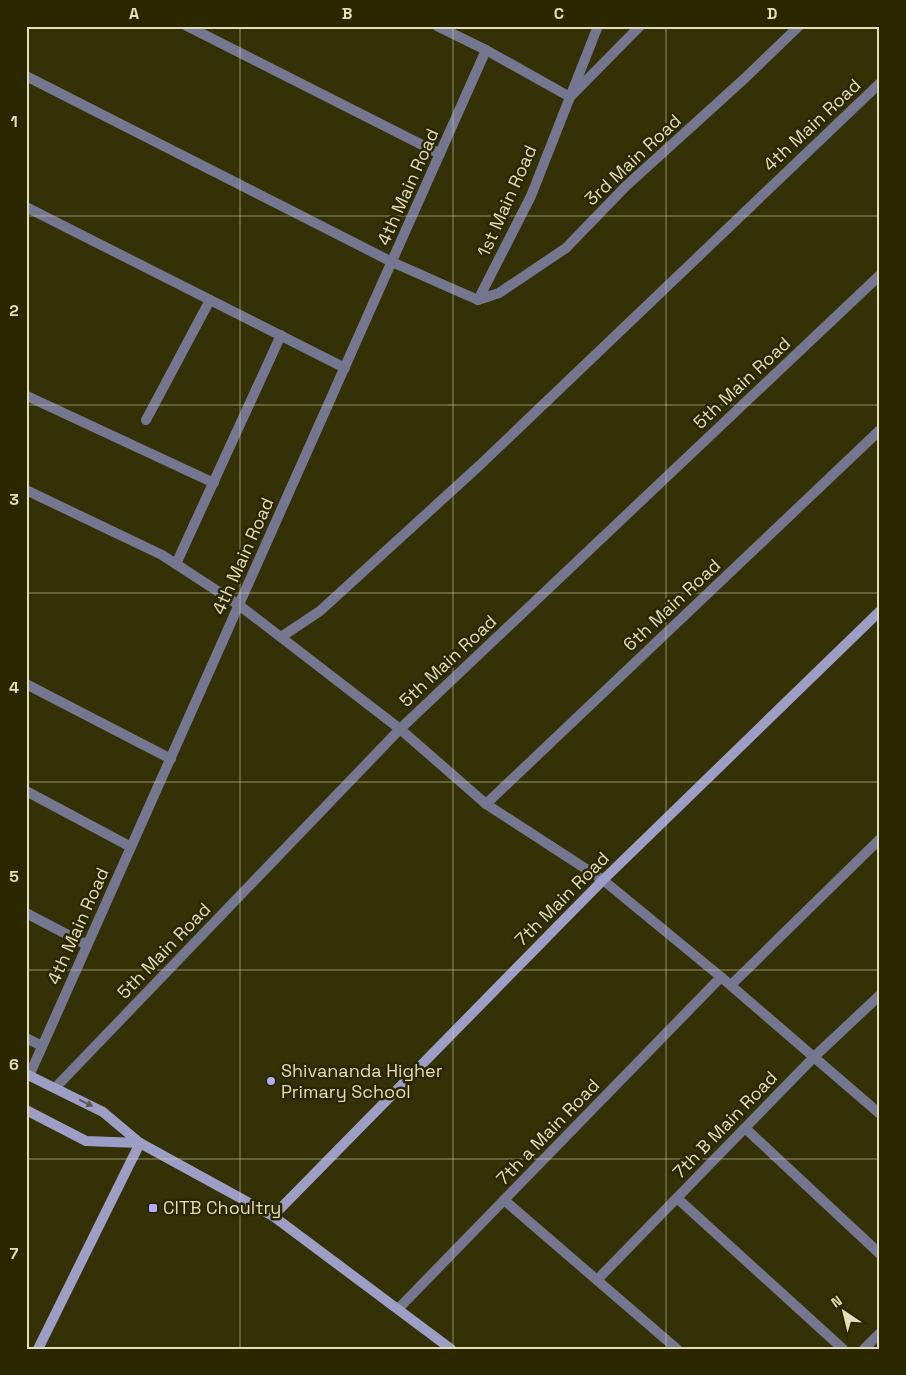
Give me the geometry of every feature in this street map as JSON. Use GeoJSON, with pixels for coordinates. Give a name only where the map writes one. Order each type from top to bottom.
{"type":"FeatureCollection","features":[{"type":"Feature","properties":{"kind":"street"},"geometry":{"type":"LineString","coordinates":[[187,26],[440,154]]}},
{"type":"Feature","properties":{"kind":"street"},"geometry":{"type":"LineString","coordinates":[[437,26],[486,50],[570,97],[640,26]]}},
{"type":"Feature","properties":{"kind":"street","name":"1st Main Road"},"geometry":{"type":"LineString","coordinates":[[478,300],[531,196],[598,26]]}},
{"type":"Feature","properties":{"kind":"street","name":"3rd Main Road"},"geometry":{"type":"LineString","coordinates":[[478,300],[499,293],[566,248],[626,186],[744,79],[799,26]]}},
{"type":"Feature","properties":{"kind":"street","name":"4th Main Road"},"geometry":{"type":"LineString","coordinates":[[28,1075],[171,759],[486,50]]}},
{"type":"Feature","properties":{"kind":"street"},"geometry":{"type":"LineString","coordinates":[[26,76],[392,262],[478,300]]}},
{"type":"Feature","properties":{"kind":"street","name":"4th Main Road"},"geometry":{"type":"LineString","coordinates":[[281,637],[320,611],[480,465],[880,83]]}},
{"type":"Feature","properties":{"kind":"street"},"geometry":{"type":"LineString","coordinates":[[26,207],[345,368]]}},
{"type":"Feature","properties":{"kind":"street","name":"5th Main Road"},"geometry":{"type":"LineString","coordinates":[[55,1088],[400,729],[880,275]]}},
{"type":"Feature","properties":{"kind":"street"},"geometry":{"type":"LineString","coordinates":[[146,420],[210,300]]}},
{"type":"Feature","properties":{"kind":"street"},"geometry":{"type":"LineString","coordinates":[[176,564],[281,335]]}},
{"type":"Feature","properties":{"kind":"street"},"geometry":{"type":"LineString","coordinates":[[27,394],[214,483]]}},
{"type":"Feature","properties":{"kind":"street","name":"6th Main Road"},"geometry":{"type":"LineString","coordinates":[[486,804],[880,430]]}},
{"type":"Feature","properties":{"kind":"street"},"geometry":{"type":"LineString","coordinates":[[26,490],[162,554],[239,605],[400,729],[486,804],[602,880],[721,976],[880,1114]]}},
{"type":"Feature","properties":{"kind":"street","name":"7th Main Road"},"geometry":{"type":"LineString","coordinates":[[273,1216],[602,880],[880,611]]}},
{"type":"Feature","properties":{"kind":"street"},"geometry":{"type":"LineString","coordinates":[[26,684],[171,759]]}},
{"type":"Feature","properties":{"kind":"street"},"geometry":{"type":"LineString","coordinates":[[26,791],[131,847]]}},
{"type":"Feature","properties":{"kind":"street"},"geometry":{"type":"LineString","coordinates":[[731,985],[880,839]]}},
{"type":"Feature","properties":{"kind":"street"},"geometry":{"type":"LineString","coordinates":[[26,914],[87,945]]}},
{"type":"Feature","properties":{"kind":"street","name":"7th a Main Road"},"geometry":{"type":"LineString","coordinates":[[398,1309],[721,976]]}},
{"type":"Feature","properties":{"kind":"street","name":"7th B Main Road"},"geometry":{"type":"LineString","coordinates":[[597,1280],[814,1057],[880,995]]}},
{"type":"Feature","properties":{"kind":"street"},"geometry":{"type":"LineString","coordinates":[[26,1038],[42,1046]]}},
{"type":"Feature","properties":{"kind":"street"},"geometry":{"type":"LineString","coordinates":[[28,1075],[104,1112],[140,1143],[273,1216],[451,1349]]}},
{"type":"Feature","properties":{"kind":"street"},"geometry":{"type":"LineString","coordinates":[[26,1110],[86,1141],[140,1143]]}},
{"type":"Feature","properties":{"kind":"street"},"geometry":{"type":"LineString","coordinates":[[745,1128],[880,1254]]}},
{"type":"Feature","properties":{"kind":"street"},"geometry":{"type":"LineString","coordinates":[[38,1349],[140,1143]]}},
{"type":"Feature","properties":{"kind":"street"},"geometry":{"type":"LineString","coordinates":[[677,1198],[843,1349]]}},
{"type":"Feature","properties":{"kind":"street"},"geometry":{"type":"LineString","coordinates":[[504,1200],[677,1349]]}},
{"type":"Feature","properties":{"kind":"street"},"geometry":{"type":"LineString","coordinates":[[864,1349],[880,1333]]}},
{"type":"Feature","properties":{"kind":"place","name":"Shivananda Higher Primary School"},"geometry":{"type":"Point","coordinates":[271,1081]}},
{"type":"Feature","properties":{"kind":"place","name":"CITB Choultry"},"geometry":{"type":"Point","coordinates":[153,1208]}}]}
